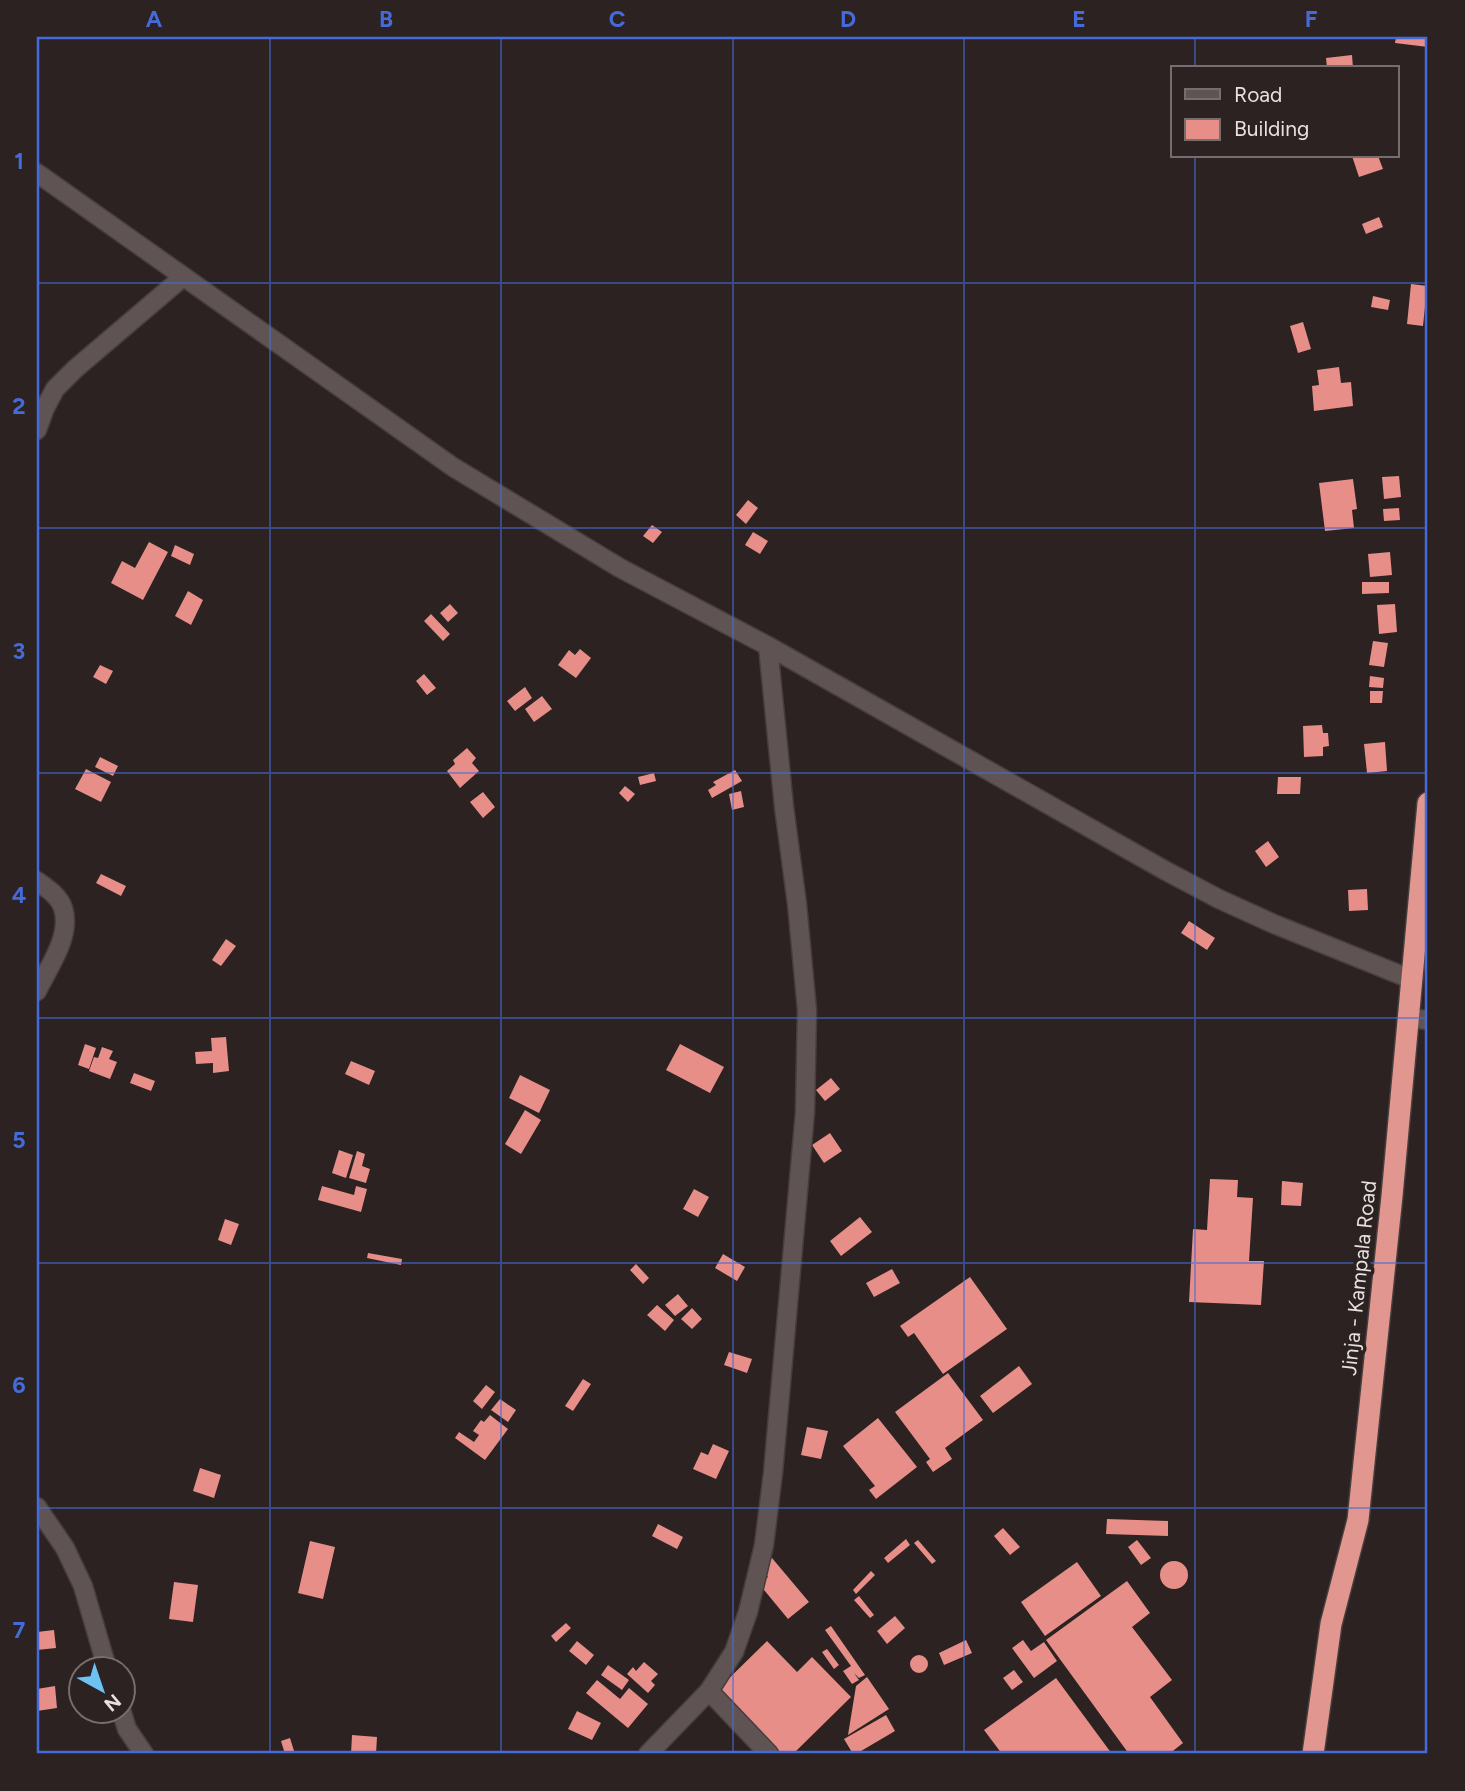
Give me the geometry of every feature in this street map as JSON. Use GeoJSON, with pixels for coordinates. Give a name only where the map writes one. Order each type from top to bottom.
{"type":"FeatureCollection","features":[{"type":"Feature","properties":{"kind":"highway","name":"Jinja - Kampala Road"},"geometry":{"type":"LineString","coordinates":[[1313,1754],[1331,1623],[1358,1520],[1392,1196],[1418,1019],[1413,980],[1428,803]]}},
{"type":"Feature","properties":{"kind":"street"},"geometry":{"type":"LineString","coordinates":[[37,173],[453,467],[620,568],[768,646],[1219,899],[1413,980]]}},
{"type":"Feature","properties":{"kind":"street"},"geometry":{"type":"LineString","coordinates":[[37,430],[45,408],[61,382],[183,277]]}},
{"type":"Feature","properties":{"kind":"street"},"geometry":{"type":"LineString","coordinates":[[648,1754],[709,1691],[734,1652],[748,1612],[764,1545],[773,1473],[805,1112],[807,1010],[768,646]]}},
{"type":"Feature","properties":{"kind":"street"},"geometry":{"type":"LineString","coordinates":[[37,881],[51,891],[63,908],[64,926],[61,942],[37,991]]}},
{"type":"Feature","properties":{"kind":"street"},"geometry":{"type":"LineString","coordinates":[[37,1507],[65,1548],[83,1586],[103,1654]]}},
{"type":"Feature","properties":{"kind":"street"},"geometry":{"type":"LineString","coordinates":[[709,1691],[769,1754]]}},
{"type":"Feature","properties":{"kind":"street"},"geometry":{"type":"LineString","coordinates":[[126,1724],[144,1754]]}},
{"type":"Feature","properties":{"kind":"building"},"geometry":{"type":"Polygon","coordinates":[[[1396,37],[1428,37],[1428,47],[1395,43],[1396,37]]]}},
{"type":"Feature","properties":{"kind":"building"},"geometry":{"type":"Polygon","coordinates":[[[1352,55],[1353,66],[1327,66],[1326,58],[1352,55]]]}},
{"type":"Feature","properties":{"kind":"building"},"geometry":{"type":"Polygon","coordinates":[[[1353,158],[1379,158],[1383,169],[1359,177],[1353,158]]]}},
{"type":"Feature","properties":{"kind":"building"},"geometry":{"type":"Polygon","coordinates":[[[1379,217],[1383,227],[1366,234],[1362,224],[1379,217]]]}},
{"type":"Feature","properties":{"kind":"building"},"geometry":{"type":"Polygon","coordinates":[[[1411,284],[1428,286],[1423,326],[1407,324],[1411,284]]]}},
{"type":"Feature","properties":{"kind":"building"},"geometry":{"type":"Polygon","coordinates":[[[1373,296],[1390,300],[1388,310],[1371,307],[1373,296]]]}},
{"type":"Feature","properties":{"kind":"building"},"geometry":{"type":"Polygon","coordinates":[[[1303,322],[1311,349],[1298,353],[1290,326],[1303,322]]]}},
{"type":"Feature","properties":{"kind":"building"},"geometry":{"type":"Polygon","coordinates":[[[1339,367],[1341,383],[1351,382],[1353,406],[1314,411],[1312,386],[1319,385],[1317,370],[1339,367]]]}},
{"type":"Feature","properties":{"kind":"building"},"geometry":{"type":"Polygon","coordinates":[[[1399,476],[1401,497],[1384,499],[1382,477],[1399,476]]]}},
{"type":"Feature","properties":{"kind":"building"},"geometry":{"type":"Polygon","coordinates":[[[1353,479],[1357,509],[1352,510],[1354,528],[1325,531],[1319,483],[1353,479]]]}},
{"type":"Feature","properties":{"kind":"building"},"geometry":{"type":"Polygon","coordinates":[[[748,500],[758,508],[746,524],[736,515],[748,500]]]}},
{"type":"Feature","properties":{"kind":"building"},"geometry":{"type":"Polygon","coordinates":[[[1399,508],[1400,520],[1384,521],[1383,509],[1399,508]]]}},
{"type":"Feature","properties":{"kind":"building"},"geometry":{"type":"Polygon","coordinates":[[[652,525],[662,532],[653,543],[643,536],[652,525]]]}},
{"type":"Feature","properties":{"kind":"building"},"geometry":{"type":"Polygon","coordinates":[[[753,532],[768,541],[760,554],[745,545],[753,532]]]}},
{"type":"Feature","properties":{"kind":"building"},"geometry":{"type":"Polygon","coordinates":[[[149,542],[168,552],[143,600],[111,583],[122,561],[135,568],[149,542]]]}},
{"type":"Feature","properties":{"kind":"building"},"geometry":{"type":"Polygon","coordinates":[[[175,545],[194,554],[190,565],[171,556],[175,545]]]}},
{"type":"Feature","properties":{"kind":"building"},"geometry":{"type":"Polygon","coordinates":[[[1390,552],[1392,575],[1370,577],[1368,554],[1390,552]]]}},
{"type":"Feature","properties":{"kind":"building"},"geometry":{"type":"Polygon","coordinates":[[[1362,582],[1389,582],[1389,593],[1362,594],[1362,582]]]}},
{"type":"Feature","properties":{"kind":"building"},"geometry":{"type":"Polygon","coordinates":[[[188,591],[203,600],[191,625],[175,616],[188,591]]]}},
{"type":"Feature","properties":{"kind":"building"},"geometry":{"type":"Polygon","coordinates":[[[450,604],[458,613],[448,622],[440,613],[450,604]]]}},
{"type":"Feature","properties":{"kind":"building"},"geometry":{"type":"Polygon","coordinates":[[[1395,604],[1397,632],[1379,634],[1377,605],[1395,604]]]}},
{"type":"Feature","properties":{"kind":"building"},"geometry":{"type":"Polygon","coordinates":[[[431,614],[450,634],[443,641],[424,621],[431,614]]]}},
{"type":"Feature","properties":{"kind":"building"},"geometry":{"type":"Polygon","coordinates":[[[1373,641],[1388,643],[1384,667],[1369,665],[1373,641]]]}},
{"type":"Feature","properties":{"kind":"building"},"geometry":{"type":"Polygon","coordinates":[[[580,649],[591,658],[576,678],[558,665],[569,650],[575,655],[580,649]]]}},
{"type":"Feature","properties":{"kind":"building"},"geometry":{"type":"Polygon","coordinates":[[[100,665],[113,671],[106,684],[93,677],[100,665]]]}},
{"type":"Feature","properties":{"kind":"building"},"geometry":{"type":"Polygon","coordinates":[[[424,674],[436,688],[427,695],[416,681],[424,674]]]}},
{"type":"Feature","properties":{"kind":"building"},"geometry":{"type":"Polygon","coordinates":[[[1370,676],[1384,678],[1383,688],[1369,687],[1370,676]]]}},
{"type":"Feature","properties":{"kind":"building"},"geometry":{"type":"Polygon","coordinates":[[[525,687],[532,698],[515,711],[507,701],[525,687]]]}},
{"type":"Feature","properties":{"kind":"building"},"geometry":{"type":"Polygon","coordinates":[[[1370,691],[1383,691],[1382,703],[1370,703],[1370,691]]]}},
{"type":"Feature","properties":{"kind":"building"},"geometry":{"type":"Polygon","coordinates":[[[542,696],[552,709],[534,722],[525,709],[542,696]]]}},
{"type":"Feature","properties":{"kind":"building"},"geometry":{"type":"Polygon","coordinates":[[[1322,725],[1323,733],[1328,733],[1329,746],[1323,747],[1323,756],[1304,757],[1303,726],[1322,725]]]}},
{"type":"Feature","properties":{"kind":"building"},"geometry":{"type":"Polygon","coordinates":[[[1385,742],[1387,771],[1367,773],[1364,744],[1385,742]]]}},
{"type":"Feature","properties":{"kind":"building"},"geometry":{"type":"Polygon","coordinates":[[[467,748],[476,758],[472,763],[479,771],[460,788],[447,771],[455,764],[453,760],[467,748]]]}},
{"type":"Feature","properties":{"kind":"building"},"geometry":{"type":"Polygon","coordinates":[[[100,757],[118,766],[113,776],[95,767],[100,757]]]}},
{"type":"Feature","properties":{"kind":"building"},"geometry":{"type":"Polygon","coordinates":[[[86,769],[111,782],[101,802],[75,789],[86,769]]]}},
{"type":"Feature","properties":{"kind":"building"},"geometry":{"type":"Polygon","coordinates":[[[735,770],[742,781],[712,798],[708,790],[716,785],[713,782],[735,770]]]}},
{"type":"Feature","properties":{"kind":"building"},"geometry":{"type":"Polygon","coordinates":[[[654,773],[656,781],[640,785],[638,777],[654,773]]]}},
{"type":"Feature","properties":{"kind":"building"},"geometry":{"type":"Polygon","coordinates":[[[1278,777],[1301,777],[1300,794],[1277,794],[1278,777]]]}},
{"type":"Feature","properties":{"kind":"building"},"geometry":{"type":"Polygon","coordinates":[[[625,786],[635,794],[628,802],[619,793],[625,786]]]}},
{"type":"Feature","properties":{"kind":"building"},"geometry":{"type":"Polygon","coordinates":[[[741,791],[744,807],[732,810],[729,794],[741,791]]]}},
{"type":"Feature","properties":{"kind":"building"},"geometry":{"type":"Polygon","coordinates":[[[483,792],[495,807],[483,818],[470,802],[483,792]]]}},
{"type":"Feature","properties":{"kind":"building"},"geometry":{"type":"Polygon","coordinates":[[[1268,841],[1279,857],[1266,867],[1255,851],[1268,841]]]}},
{"type":"Feature","properties":{"kind":"building"},"geometry":{"type":"Polygon","coordinates":[[[101,874],[126,886],[121,896],[96,883],[101,874]]]}},
{"type":"Feature","properties":{"kind":"building"},"geometry":{"type":"Polygon","coordinates":[[[1367,889],[1368,910],[1349,911],[1348,890],[1367,889]]]}},
{"type":"Feature","properties":{"kind":"building"},"geometry":{"type":"Polygon","coordinates":[[[1189,921],[1215,938],[1207,950],[1181,933],[1189,921]]]}},
{"type":"Feature","properties":{"kind":"building"},"geometry":{"type":"Polygon","coordinates":[[[226,939],[236,946],[221,966],[212,960],[226,939]]]}},
{"type":"Feature","properties":{"kind":"building"},"geometry":{"type":"Polygon","coordinates":[[[226,1037],[229,1071],[213,1073],[213,1063],[196,1064],[195,1052],[212,1051],[211,1038],[226,1037]]]}},
{"type":"Feature","properties":{"kind":"building"},"geometry":{"type":"Polygon","coordinates":[[[85,1044],[96,1048],[89,1069],[78,1065],[85,1044]]]}},
{"type":"Feature","properties":{"kind":"building"},"geometry":{"type":"Polygon","coordinates":[[[680,1044],[724,1067],[710,1093],[666,1070],[680,1044]]]}},
{"type":"Feature","properties":{"kind":"building"},"geometry":{"type":"Polygon","coordinates":[[[102,1047],[113,1051],[109,1059],[117,1062],[110,1079],[89,1071],[94,1057],[98,1058],[102,1047]]]}},
{"type":"Feature","properties":{"kind":"building"},"geometry":{"type":"Polygon","coordinates":[[[351,1061],[375,1071],[369,1085],[345,1074],[351,1061]]]}},
{"type":"Feature","properties":{"kind":"building"},"geometry":{"type":"Polygon","coordinates":[[[134,1073],[155,1081],[151,1091],[130,1083],[134,1073]]]}},
{"type":"Feature","properties":{"kind":"building"},"geometry":{"type":"Polygon","coordinates":[[[520,1075],[550,1090],[539,1113],[509,1098],[520,1075]]]}},
{"type":"Feature","properties":{"kind":"building"},"geometry":{"type":"Polygon","coordinates":[[[831,1078],[840,1089],[825,1101],[816,1090],[831,1078]]]}},
{"type":"Feature","properties":{"kind":"building"},"geometry":{"type":"Polygon","coordinates":[[[525,1110],[541,1120],[521,1154],[505,1144],[525,1110]]]}},
{"type":"Feature","properties":{"kind":"building"},"geometry":{"type":"Polygon","coordinates":[[[830,1133],[842,1151],[824,1163],[812,1145],[830,1133]]]}},
{"type":"Feature","properties":{"kind":"building"},"geometry":{"type":"Polygon","coordinates":[[[339,1150],[353,1155],[346,1178],[332,1173],[339,1150]]]}},
{"type":"Feature","properties":{"kind":"building"},"geometry":{"type":"Polygon","coordinates":[[[357,1151],[365,1154],[362,1166],[370,1169],[366,1183],[349,1178],[357,1151]]]}},
{"type":"Feature","properties":{"kind":"building"},"geometry":{"type":"Polygon","coordinates":[[[1210,1179],[1238,1180],[1237,1197],[1253,1198],[1249,1261],[1264,1261],[1261,1305],[1189,1302],[1193,1229],[1207,1230],[1210,1179]]]}},
{"type":"Feature","properties":{"kind":"building"},"geometry":{"type":"Polygon","coordinates":[[[1282,1181],[1303,1183],[1301,1206],[1281,1205],[1282,1181]]]}},
{"type":"Feature","properties":{"kind":"building"},"geometry":{"type":"Polygon","coordinates":[[[322,1186],[354,1195],[356,1186],[367,1189],[361,1212],[318,1200],[322,1186]]]}},
{"type":"Feature","properties":{"kind":"building"},"geometry":{"type":"Polygon","coordinates":[[[694,1189],[709,1197],[698,1217],[683,1209],[694,1189]]]}},
{"type":"Feature","properties":{"kind":"building"},"geometry":{"type":"Polygon","coordinates":[[[860,1217],[872,1232],[841,1256],[830,1241],[860,1217]]]}},
{"type":"Feature","properties":{"kind":"building"},"geometry":{"type":"Polygon","coordinates":[[[225,1219],[239,1224],[231,1245],[218,1240],[225,1219]]]}},
{"type":"Feature","properties":{"kind":"building"},"geometry":{"type":"Polygon","coordinates":[[[368,1253],[402,1259],[401,1265],[367,1258],[368,1253]]]}},
{"type":"Feature","properties":{"kind":"building"},"geometry":{"type":"Polygon","coordinates":[[[723,1254],[745,1267],[737,1281],[715,1268],[723,1254]]]}},
{"type":"Feature","properties":{"kind":"building"},"geometry":{"type":"Polygon","coordinates":[[[636,1264],[649,1278],[643,1284],[630,1270],[636,1264]]]}},
{"type":"Feature","properties":{"kind":"building"},"geometry":{"type":"Polygon","coordinates":[[[892,1269],[900,1283],[874,1297],[866,1283],[892,1269]]]}},
{"type":"Feature","properties":{"kind":"building"},"geometry":{"type":"Polygon","coordinates":[[[970,1277],[1007,1329],[943,1374],[914,1333],[908,1337],[900,1326],[970,1277]]]}},
{"type":"Feature","properties":{"kind":"building"},"geometry":{"type":"Polygon","coordinates":[[[678,1294],[688,1306],[675,1316],[665,1305],[678,1294]]]}},
{"type":"Feature","properties":{"kind":"building"},"geometry":{"type":"Polygon","coordinates":[[[657,1305],[674,1320],[665,1331],[647,1315],[657,1305]]]}},
{"type":"Feature","properties":{"kind":"building"},"geometry":{"type":"Polygon","coordinates":[[[692,1308],[702,1319],[692,1329],[681,1319],[692,1308]]]}},
{"type":"Feature","properties":{"kind":"building"},"geometry":{"type":"Polygon","coordinates":[[[729,1352],[752,1359],[747,1373],[724,1365],[729,1352]]]}},
{"type":"Feature","properties":{"kind":"building"},"geometry":{"type":"Polygon","coordinates":[[[1019,1366],[1032,1384],[993,1413],[980,1396],[1019,1366]]]}},
{"type":"Feature","properties":{"kind":"building"},"geometry":{"type":"Polygon","coordinates":[[[948,1373],[983,1420],[945,1448],[952,1459],[933,1472],[926,1462],[930,1459],[895,1412],[948,1373]]]}},
{"type":"Feature","properties":{"kind":"building"},"geometry":{"type":"Polygon","coordinates":[[[583,1379],[591,1384],[573,1411],[565,1406],[583,1379]]]}},
{"type":"Feature","properties":{"kind":"building"},"geometry":{"type":"Polygon","coordinates":[[[486,1385],[495,1392],[482,1409],[473,1401],[486,1385]]]}},
{"type":"Feature","properties":{"kind":"building"},"geometry":{"type":"Polygon","coordinates":[[[500,1399],[516,1410],[508,1422],[491,1410],[500,1399]]]}},
{"type":"Feature","properties":{"kind":"building"},"geometry":{"type":"Polygon","coordinates":[[[490,1415],[508,1429],[485,1460],[455,1438],[459,1432],[474,1442],[479,1435],[473,1431],[481,1420],[484,1422],[490,1415]]]}},
{"type":"Feature","properties":{"kind":"building"},"geometry":{"type":"Polygon","coordinates":[[[878,1418],[917,1467],[876,1499],[869,1490],[875,1486],[843,1446],[878,1418]]]}},
{"type":"Feature","properties":{"kind":"building"},"geometry":{"type":"Polygon","coordinates":[[[807,1427],[828,1431],[821,1459],[801,1455],[807,1427]]]}},
{"type":"Feature","properties":{"kind":"building"},"geometry":{"type":"Polygon","coordinates":[[[713,1444],[729,1451],[716,1479],[693,1469],[701,1452],[708,1455],[713,1444]]]}},
{"type":"Feature","properties":{"kind":"building"},"geometry":{"type":"Polygon","coordinates":[[[200,1468],[221,1475],[214,1498],[193,1491],[200,1468]]]}},
{"type":"Feature","properties":{"kind":"building"},"geometry":{"type":"Polygon","coordinates":[[[1107,1519],[1168,1521],[1168,1536],[1106,1534],[1107,1519]]]}},
{"type":"Feature","properties":{"kind":"building"},"geometry":{"type":"Polygon","coordinates":[[[658,1524],[683,1537],[677,1549],[652,1536],[658,1524]]]}},
{"type":"Feature","properties":{"kind":"building"},"geometry":{"type":"Polygon","coordinates":[[[1003,1528],[1020,1547],[1010,1555],[994,1536],[1003,1528]]]}},
{"type":"Feature","properties":{"kind":"building"},"geometry":{"type":"Polygon","coordinates":[[[906,1539],[910,1545],[888,1563],[884,1558],[906,1539]]]}},
{"type":"Feature","properties":{"kind":"building"},"geometry":{"type":"Polygon","coordinates":[[[918,1540],[936,1561],[932,1564],[914,1543],[918,1540]]]}},
{"type":"Feature","properties":{"kind":"building"},"geometry":{"type":"Polygon","coordinates":[[[1137,1540],[1151,1558],[1141,1565],[1128,1547],[1137,1540]]]}},
{"type":"Feature","properties":{"kind":"building"},"geometry":{"type":"Polygon","coordinates":[[[310,1541],[335,1547],[323,1599],[298,1593],[310,1541]]]}},
{"type":"Feature","properties":{"kind":"building"},"geometry":{"type":"Polygon","coordinates":[[[772,1558],[809,1602],[788,1619],[759,1584],[768,1577],[761,1568],[772,1558]]]}},
{"type":"Feature","properties":{"kind":"building"},"geometry":{"type":"Polygon","coordinates":[[[1174,1561],[1184,1565],[1188,1575],[1184,1585],[1174,1589],[1164,1585],[1160,1575],[1164,1565],[1174,1561]]]}},
{"type":"Feature","properties":{"kind":"building"},"geometry":{"type":"Polygon","coordinates":[[[1077,1562],[1101,1596],[1045,1636],[1021,1602],[1077,1562]]]}},
{"type":"Feature","properties":{"kind":"building"},"geometry":{"type":"Polygon","coordinates":[[[871,1571],[875,1575],[856,1594],[853,1590],[871,1571]]]}},
{"type":"Feature","properties":{"kind":"building"},"geometry":{"type":"Polygon","coordinates":[[[1127,1581],[1150,1613],[1132,1627],[1172,1680],[1150,1697],[1183,1743],[1169,1754],[1129,1754],[1046,1640],[1127,1581]]]}},
{"type":"Feature","properties":{"kind":"building"},"geometry":{"type":"Polygon","coordinates":[[[174,1582],[198,1585],[193,1622],[169,1619],[174,1582]]]}},
{"type":"Feature","properties":{"kind":"building"},"geometry":{"type":"Polygon","coordinates":[[[859,1596],[874,1615],[870,1618],[854,1600],[859,1596]]]}},
{"type":"Feature","properties":{"kind":"building"},"geometry":{"type":"Polygon","coordinates":[[[895,1616],[905,1628],[887,1644],[877,1631],[895,1616]]]}},
{"type":"Feature","properties":{"kind":"building"},"geometry":{"type":"Polygon","coordinates":[[[566,1623],[571,1628],[556,1642],[551,1636],[566,1623]]]}},
{"type":"Feature","properties":{"kind":"building"},"geometry":{"type":"Polygon","coordinates":[[[831,1626],[865,1675],[859,1678],[854,1673],[859,1680],[852,1684],[843,1671],[851,1666],[825,1630],[831,1626]]]}},
{"type":"Feature","properties":{"kind":"building"},"geometry":{"type":"Polygon","coordinates":[[[54,1630],[56,1648],[37,1650],[37,1632],[54,1630]]]}},
{"type":"Feature","properties":{"kind":"building"},"geometry":{"type":"Polygon","coordinates":[[[966,1640],[972,1653],[944,1665],[939,1653],[966,1640]]]}},
{"type":"Feature","properties":{"kind":"building"},"geometry":{"type":"Polygon","coordinates":[[[1023,1640],[1031,1651],[1044,1642],[1057,1661],[1034,1678],[1012,1648],[1023,1640]]]}},
{"type":"Feature","properties":{"kind":"building"},"geometry":{"type":"Polygon","coordinates":[[[577,1641],[594,1655],[586,1665],[569,1651],[577,1641]]]}},
{"type":"Feature","properties":{"kind":"building"},"geometry":{"type":"Polygon","coordinates":[[[767,1641],[797,1672],[812,1657],[851,1697],[793,1754],[782,1754],[718,1689],[767,1641]]]}},
{"type":"Feature","properties":{"kind":"building"},"geometry":{"type":"Polygon","coordinates":[[[827,1649],[839,1665],[834,1669],[822,1652],[827,1649]]]}},
{"type":"Feature","properties":{"kind":"building"},"geometry":{"type":"Polygon","coordinates":[[[919,1655],[925,1658],[928,1664],[925,1670],[919,1673],[913,1670],[910,1664],[913,1658],[919,1655]]]}},
{"type":"Feature","properties":{"kind":"building"},"geometry":{"type":"Polygon","coordinates":[[[644,1662],[658,1674],[651,1681],[655,1685],[648,1693],[627,1674],[633,1667],[636,1671],[644,1662]]]}},
{"type":"Feature","properties":{"kind":"building"},"geometry":{"type":"Polygon","coordinates":[[[608,1665],[629,1680],[622,1690],[601,1675],[608,1665]]]}},
{"type":"Feature","properties":{"kind":"building"},"geometry":{"type":"Polygon","coordinates":[[[1014,1670],[1023,1682],[1012,1690],[1003,1678],[1014,1670]]]}},
{"type":"Feature","properties":{"kind":"building"},"geometry":{"type":"Polygon","coordinates":[[[867,1677],[889,1709],[848,1735],[856,1686],[867,1677]]]}},
{"type":"Feature","properties":{"kind":"building"},"geometry":{"type":"Polygon","coordinates":[[[1056,1678],[1112,1754],[1002,1754],[984,1730],[1056,1678]]]}},
{"type":"Feature","properties":{"kind":"building"},"geometry":{"type":"Polygon","coordinates":[[[597,1680],[620,1699],[629,1688],[648,1704],[628,1728],[586,1693],[597,1680]]]}},
{"type":"Feature","properties":{"kind":"building"},"geometry":{"type":"Polygon","coordinates":[[[55,1686],[57,1708],[37,1711],[37,1689],[55,1686]]]}},
{"type":"Feature","properties":{"kind":"building"},"geometry":{"type":"Polygon","coordinates":[[[577,1711],[601,1723],[592,1740],[568,1729],[577,1711]]]}},
{"type":"Feature","properties":{"kind":"building"},"geometry":{"type":"Polygon","coordinates":[[[886,1715],[895,1731],[853,1754],[844,1739],[886,1715]]]}},
{"type":"Feature","properties":{"kind":"building"},"geometry":{"type":"Polygon","coordinates":[[[352,1735],[377,1737],[376,1754],[351,1754],[352,1735]]]}},
{"type":"Feature","properties":{"kind":"building"},"geometry":{"type":"Polygon","coordinates":[[[290,1738],[295,1754],[285,1754],[281,1741],[290,1738]]]}}]}
